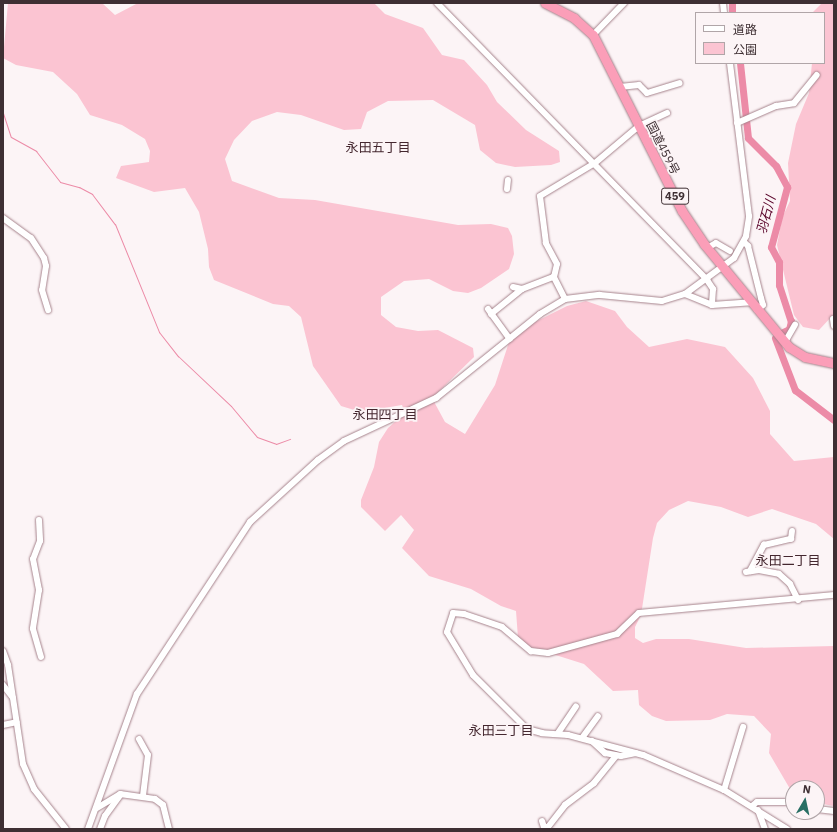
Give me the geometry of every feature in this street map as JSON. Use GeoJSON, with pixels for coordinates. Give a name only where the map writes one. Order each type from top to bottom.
{"type":"FeatureCollection","features":[{"type":"Feature","properties":{"kind":"highway","name":"国道459号"},"geometry":{"type":"LineString","coordinates":[[545,3],[574,18],[593,35],[690,226],[707,248],[785,342],[805,357],[834,363]]}},
{"type":"Feature","properties":{"kind":"street"},"geometry":{"type":"LineString","coordinates":[[437,3],[707,280],[713,289],[712,305]]}},
{"type":"Feature","properties":{"kind":"street"},"geometry":{"type":"LineString","coordinates":[[615,3],[619,9]]}},
{"type":"Feature","properties":{"kind":"street"},"geometry":{"type":"LineString","coordinates":[[593,35],[624,3]]}},
{"type":"Feature","properties":{"kind":"street"},"geometry":{"type":"LineString","coordinates":[[724,7],[730,3]]}},
{"type":"Feature","properties":{"kind":"street"},"geometry":{"type":"LineString","coordinates":[[88,829],[137,694],[250,522],[318,460],[344,441],[422,406],[565,299],[600,295],[653,302],[685,294],[724,267],[744,242],[749,216],[743,122],[730,64]]}},
{"type":"Feature","properties":{"kind":"street"},"geometry":{"type":"LineString","coordinates":[[743,122],[776,106],[798,101],[817,75]]}},
{"type":"Feature","properties":{"kind":"street"},"geometry":{"type":"LineString","coordinates":[[620,87],[640,85],[647,93],[679,83]]}},
{"type":"Feature","properties":{"kind":"street"},"geometry":{"type":"LineString","coordinates":[[565,299],[554,277],[557,264],[546,243],[539,198],[594,164],[639,126],[667,113]]}},
{"type":"Feature","properties":{"kind":"street"},"geometry":{"type":"LineString","coordinates":[[507,189],[508,180]]}},
{"type":"Feature","properties":{"kind":"street"},"geometry":{"type":"LineString","coordinates":[[3,218],[31,238],[44,258],[46,266],[42,290],[48,310]]}},
{"type":"Feature","properties":{"kind":"street"},"geometry":{"type":"LineString","coordinates":[[744,242],[748,246],[762,298],[763,305],[757,310]]}},
{"type":"Feature","properties":{"kind":"street"},"geometry":{"type":"LineString","coordinates":[[707,248],[716,243],[730,251]]}},
{"type":"Feature","properties":{"kind":"street"},"geometry":{"type":"LineString","coordinates":[[510,339],[489,311],[522,288],[554,277]]}},
{"type":"Feature","properties":{"kind":"street"},"geometry":{"type":"LineString","coordinates":[[513,287],[522,288]]}},
{"type":"Feature","properties":{"kind":"street"},"geometry":{"type":"LineString","coordinates":[[685,294],[712,305],[751,302]]}},
{"type":"Feature","properties":{"kind":"street"},"geometry":{"type":"LineString","coordinates":[[785,342],[795,325]]}},
{"type":"Feature","properties":{"kind":"street"},"geometry":{"type":"LineString","coordinates":[[39,520],[40,541],[33,559],[39,590],[32,629],[41,657]]}},
{"type":"Feature","properties":{"kind":"street"},"geometry":{"type":"LineString","coordinates":[[792,531],[791,539],[764,545],[748,571],[760,570],[782,576],[798,600]]}},
{"type":"Feature","properties":{"kind":"street"},"geometry":{"type":"LineString","coordinates":[[786,829],[755,808],[724,790],[636,753],[582,738],[558,734],[542,734],[527,729],[473,675],[447,632],[454,613],[502,626],[526,649],[542,653],[617,634],[639,613],[798,600],[834,595]]}},
{"type":"Feature","properties":{"kind":"street"},"geometry":{"type":"LineString","coordinates":[[3,651],[9,672],[28,777],[66,829]]}},
{"type":"Feature","properties":{"kind":"street"},"geometry":{"type":"LineString","coordinates":[[9,672],[3,683],[13,698]]}},
{"type":"Feature","properties":{"kind":"street"},"geometry":{"type":"LineString","coordinates":[[558,734],[576,706]]}},
{"type":"Feature","properties":{"kind":"street"},"geometry":{"type":"LineString","coordinates":[[582,738],[598,716]]}},
{"type":"Feature","properties":{"kind":"street"},"geometry":{"type":"LineString","coordinates":[[3,725],[17,722]]}},
{"type":"Feature","properties":{"kind":"street"},"geometry":{"type":"LineString","coordinates":[[724,790],[743,727]]}},
{"type":"Feature","properties":{"kind":"street"},"geometry":{"type":"LineString","coordinates":[[139,739],[148,755],[143,796]]}},
{"type":"Feature","properties":{"kind":"street"},"geometry":{"type":"LineString","coordinates":[[592,741],[602,751],[616,756],[636,753]]}},
{"type":"Feature","properties":{"kind":"street"},"geometry":{"type":"LineString","coordinates":[[542,821],[544,827],[548,827],[565,805],[594,783],[616,756]]}},
{"type":"Feature","properties":{"kind":"street"},"geometry":{"type":"LineString","coordinates":[[96,809],[121,794],[143,796],[161,802],[169,829]]}},
{"type":"Feature","properties":{"kind":"street"},"geometry":{"type":"LineString","coordinates":[[100,829],[105,816],[121,794]]}},
{"type":"Feature","properties":{"kind":"street"},"geometry":{"type":"LineString","coordinates":[[765,829],[755,808],[757,802],[785,802]]}},
{"type":"Feature","properties":{"kind":"green space"},"geometry":{"type":"Polygon","coordinates":[[[8,3],[102,3],[115,15],[138,3],[374,3],[385,14],[423,28],[442,55],[464,60],[487,85],[497,102],[526,130],[559,151],[560,162],[551,165],[515,167],[496,163],[480,150],[475,125],[433,100],[388,101],[367,112],[361,129],[344,130],[301,115],[277,112],[252,121],[234,140],[225,159],[232,181],[279,198],[315,200],[458,225],[491,224],[508,228],[512,236],[514,254],[509,269],[481,288],[468,293],[453,291],[429,279],[404,281],[381,297],[381,315],[396,327],[418,331],[438,330],[473,348],[474,357],[432,398],[445,422],[465,434],[495,385],[510,339],[531,324],[567,306],[586,301],[615,311],[627,327],[649,347],[687,339],[725,347],[753,378],[770,411],[770,434],[794,461],[834,457],[834,539],[816,524],[772,509],[748,517],[721,507],[688,501],[669,510],[657,523],[653,538],[641,615],[635,627],[635,638],[643,643],[656,639],[689,639],[746,648],[834,646],[834,806],[825,804],[825,780],[785,780],[769,753],[771,734],[754,716],[727,714],[710,720],[666,721],[652,716],[639,705],[638,690],[613,691],[584,664],[524,645],[518,638],[516,611],[501,606],[471,589],[429,576],[402,548],[414,530],[401,515],[385,531],[361,507],[361,500],[374,467],[379,442],[388,428],[405,413],[402,405],[361,412],[341,406],[313,366],[301,317],[289,306],[273,304],[214,280],[209,267],[208,249],[199,212],[185,188],[154,192],[116,178],[121,166],[149,162],[150,151],[145,139],[122,125],[90,115],[77,94],[53,72],[16,65],[3,58],[8,3]]]}},
{"type":"Feature","properties":{"kind":"green space"},"geometry":{"type":"Polygon","coordinates":[[[822,3],[834,3],[834,314],[819,330],[803,327],[794,315],[777,245],[782,218],[790,201],[788,163],[796,124],[809,93],[812,64],[825,64],[825,12],[813,12],[822,3]]]}},
{"type":"Feature","properties":{"kind":"waterway","name":"羽石川"},"geometry":{"type":"LineString","coordinates":[[732,3],[732,12]]}},
{"type":"Feature","properties":{"kind":"waterway","name":"羽石川"},"geometry":{"type":"LineString","coordinates":[[740,64],[748,138],[776,166],[787,187],[771,247],[779,262],[779,285],[791,321],[789,329],[783,332]]}},
{"type":"Feature","properties":{"kind":"waterway"},"geometry":{"type":"LineString","coordinates":[[3,113],[11,137],[36,151],[60,182],[79,187],[92,194],[115,224],[159,332],[178,356],[231,406],[257,437],[276,444],[290,439]]}},
{"type":"Feature","properties":{"kind":"waterway","name":"羽石川"},"geometry":{"type":"LineString","coordinates":[[775,338],[795,390],[834,420]]}},
{"type":"Feature","properties":{"kind":"district","name":"永田五丁目"},"geometry":{"type":"Point","coordinates":[378,148]}},
{"type":"Feature","properties":{"kind":"district","name":"永田四丁目"},"geometry":{"type":"Point","coordinates":[385,415]}},
{"type":"Feature","properties":{"kind":"district","name":"永田二丁目"},"geometry":{"type":"Point","coordinates":[788,561]}},
{"type":"Feature","properties":{"kind":"district","name":"永田三丁目"},"geometry":{"type":"Point","coordinates":[501,731]}}]}
